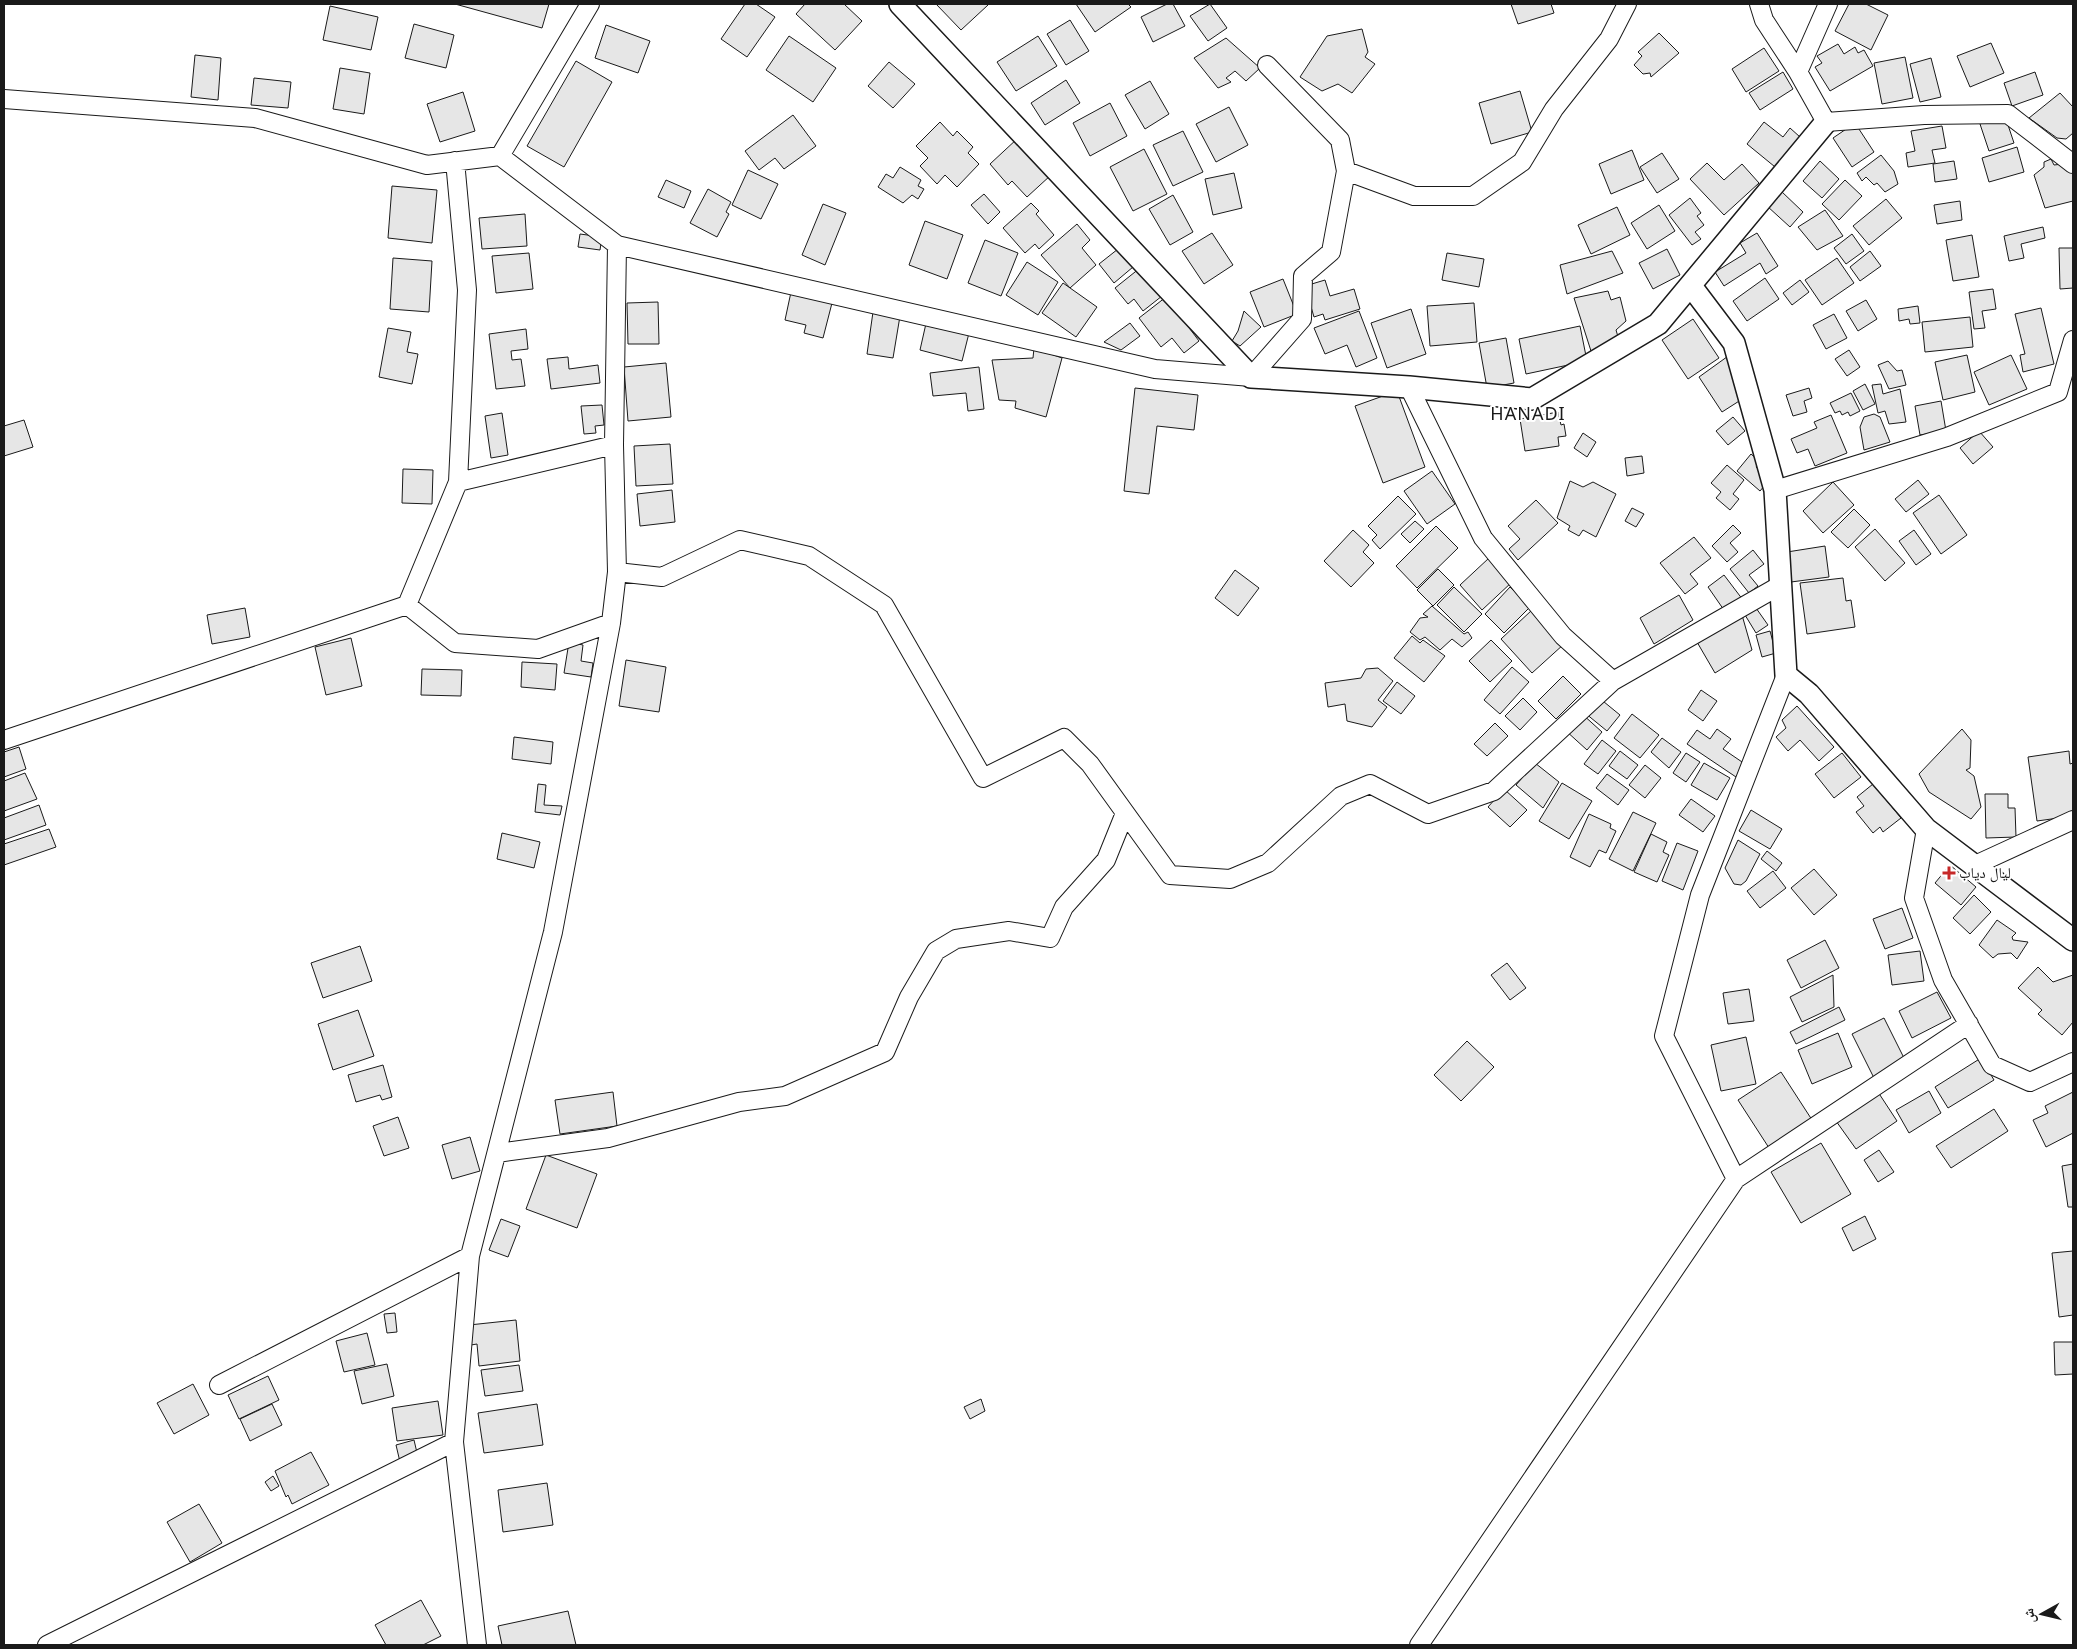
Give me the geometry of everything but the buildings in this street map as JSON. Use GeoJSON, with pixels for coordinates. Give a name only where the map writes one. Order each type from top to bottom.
{"type":"FeatureCollection","features":[{"type":"Feature","properties":{"kind":"street"},"geometry":{"type":"LineString","coordinates":[[500,156],[590,4]]}},
{"type":"Feature","properties":{"kind":"street"},"geometry":{"type":"LineString","coordinates":[[1346,171],[1414,196],[1473,196],[1522,162],[1554,109],[1609,39],[1627,4]]}},
{"type":"Feature","properties":{"kind":"street"},"geometry":{"type":"LineString","coordinates":[[1759,4],[1764,20],[1798,72],[1826,122]]}},
{"type":"Feature","properties":{"kind":"street"},"geometry":{"type":"LineString","coordinates":[[1798,72],[1828,4]]}},
{"type":"Feature","properties":{"kind":"street"},"geometry":{"type":"LineString","coordinates":[[904,5],[1251,377]]}},
{"type":"Feature","properties":{"kind":"street"},"geometry":{"type":"LineString","coordinates":[[1251,377],[1302,318],[1303,276],[1331,252],[1346,171],[1340,140],[1267,65]]}},
{"type":"Feature","properties":{"kind":"street"},"geometry":{"type":"LineString","coordinates":[[4,99],[255,118],[427,164],[500,156],[617,246],[1156,369],[1409,387],[1532,399],[1658,324],[1826,122],[1924,115],[2008,114],[2073,164]]}},
{"type":"Feature","properties":{"kind":"street"},"geometry":{"type":"LineString","coordinates":[[4,740],[407,605],[458,482],[467,290],[455,161]]}},
{"type":"Feature","properties":{"kind":"street"},"geometry":{"type":"LineString","coordinates":[[477,1645],[454,1442],[470,1256],[553,932],[611,623],[616,572],[614,445],[617,246]]}},
{"type":"Feature","properties":{"kind":"street"},"geometry":{"type":"LineString","coordinates":[[1691,286],[1734,343],[1775,490],[1779,586],[1786,675],[1700,895],[1664,1036],[1736,1179]]}},
{"type":"Feature","properties":{"kind":"street"},"geometry":{"type":"LineString","coordinates":[[1775,490],[1947,437],[2058,392],[2073,340]]}},
{"type":"Feature","properties":{"kind":"street"},"geometry":{"type":"LineString","coordinates":[[1409,387],[1483,538],[1563,636],[1613,681]]}},
{"type":"Feature","properties":{"kind":"street"},"geometry":{"type":"LineString","coordinates":[[458,482],[614,445]]}},
{"type":"Feature","properties":{"kind":"street"},"geometry":{"type":"LineString","coordinates":[[616,572],[662,577],[740,540],[809,556],[884,605],[983,778],[1064,738],[1090,764],[1170,875],[1230,879],[1268,864],[1341,796],[1370,784],[1428,814],[1494,791],[1613,681],[1779,586]]}},
{"type":"Feature","properties":{"kind":"street"},"geometry":{"type":"LineString","coordinates":[[407,605],[455,643],[538,648],[611,623]]}},
{"type":"Feature","properties":{"kind":"street"},"geometry":{"type":"LineString","coordinates":[[1786,675],[1809,694],[1926,829],[2073,940]]}},
{"type":"Feature","properties":{"kind":"street"},"geometry":{"type":"LineString","coordinates":[[497,1153],[608,1138],[739,1102],[785,1096],[885,1052],[909,997],[936,951],[956,939],[1009,931],[1050,938],[1064,907],[1106,860],[1125,813]]}},
{"type":"Feature","properties":{"kind":"street"},"geometry":{"type":"LineString","coordinates":[[1973,866],[2073,820]]}},
{"type":"Feature","properties":{"kind":"street"},"geometry":{"type":"LineString","coordinates":[[1926,829],[1914,898],[1943,980],[1992,1065],[2030,1082],[2073,1062]]}},
{"type":"Feature","properties":{"kind":"street"},"geometry":{"type":"LineString","coordinates":[[1419,1645],[1736,1179],[1969,1024]]}},
{"type":"Feature","properties":{"kind":"street"},"geometry":{"type":"LineString","coordinates":[[219,1385],[470,1256]]}},
{"type":"Feature","properties":{"kind":"street"},"geometry":{"type":"LineString","coordinates":[[47,1645],[454,1442]]}},
{"type":"Feature","properties":{"kind":"place","name":"ليال دياب"},"geometry":{"type":"Point","coordinates":[1949,873]}},
{"type":"Feature","properties":{"kind":"district","name":"HANADI"},"geometry":{"type":"Point","coordinates":[1528,414]}}]}
